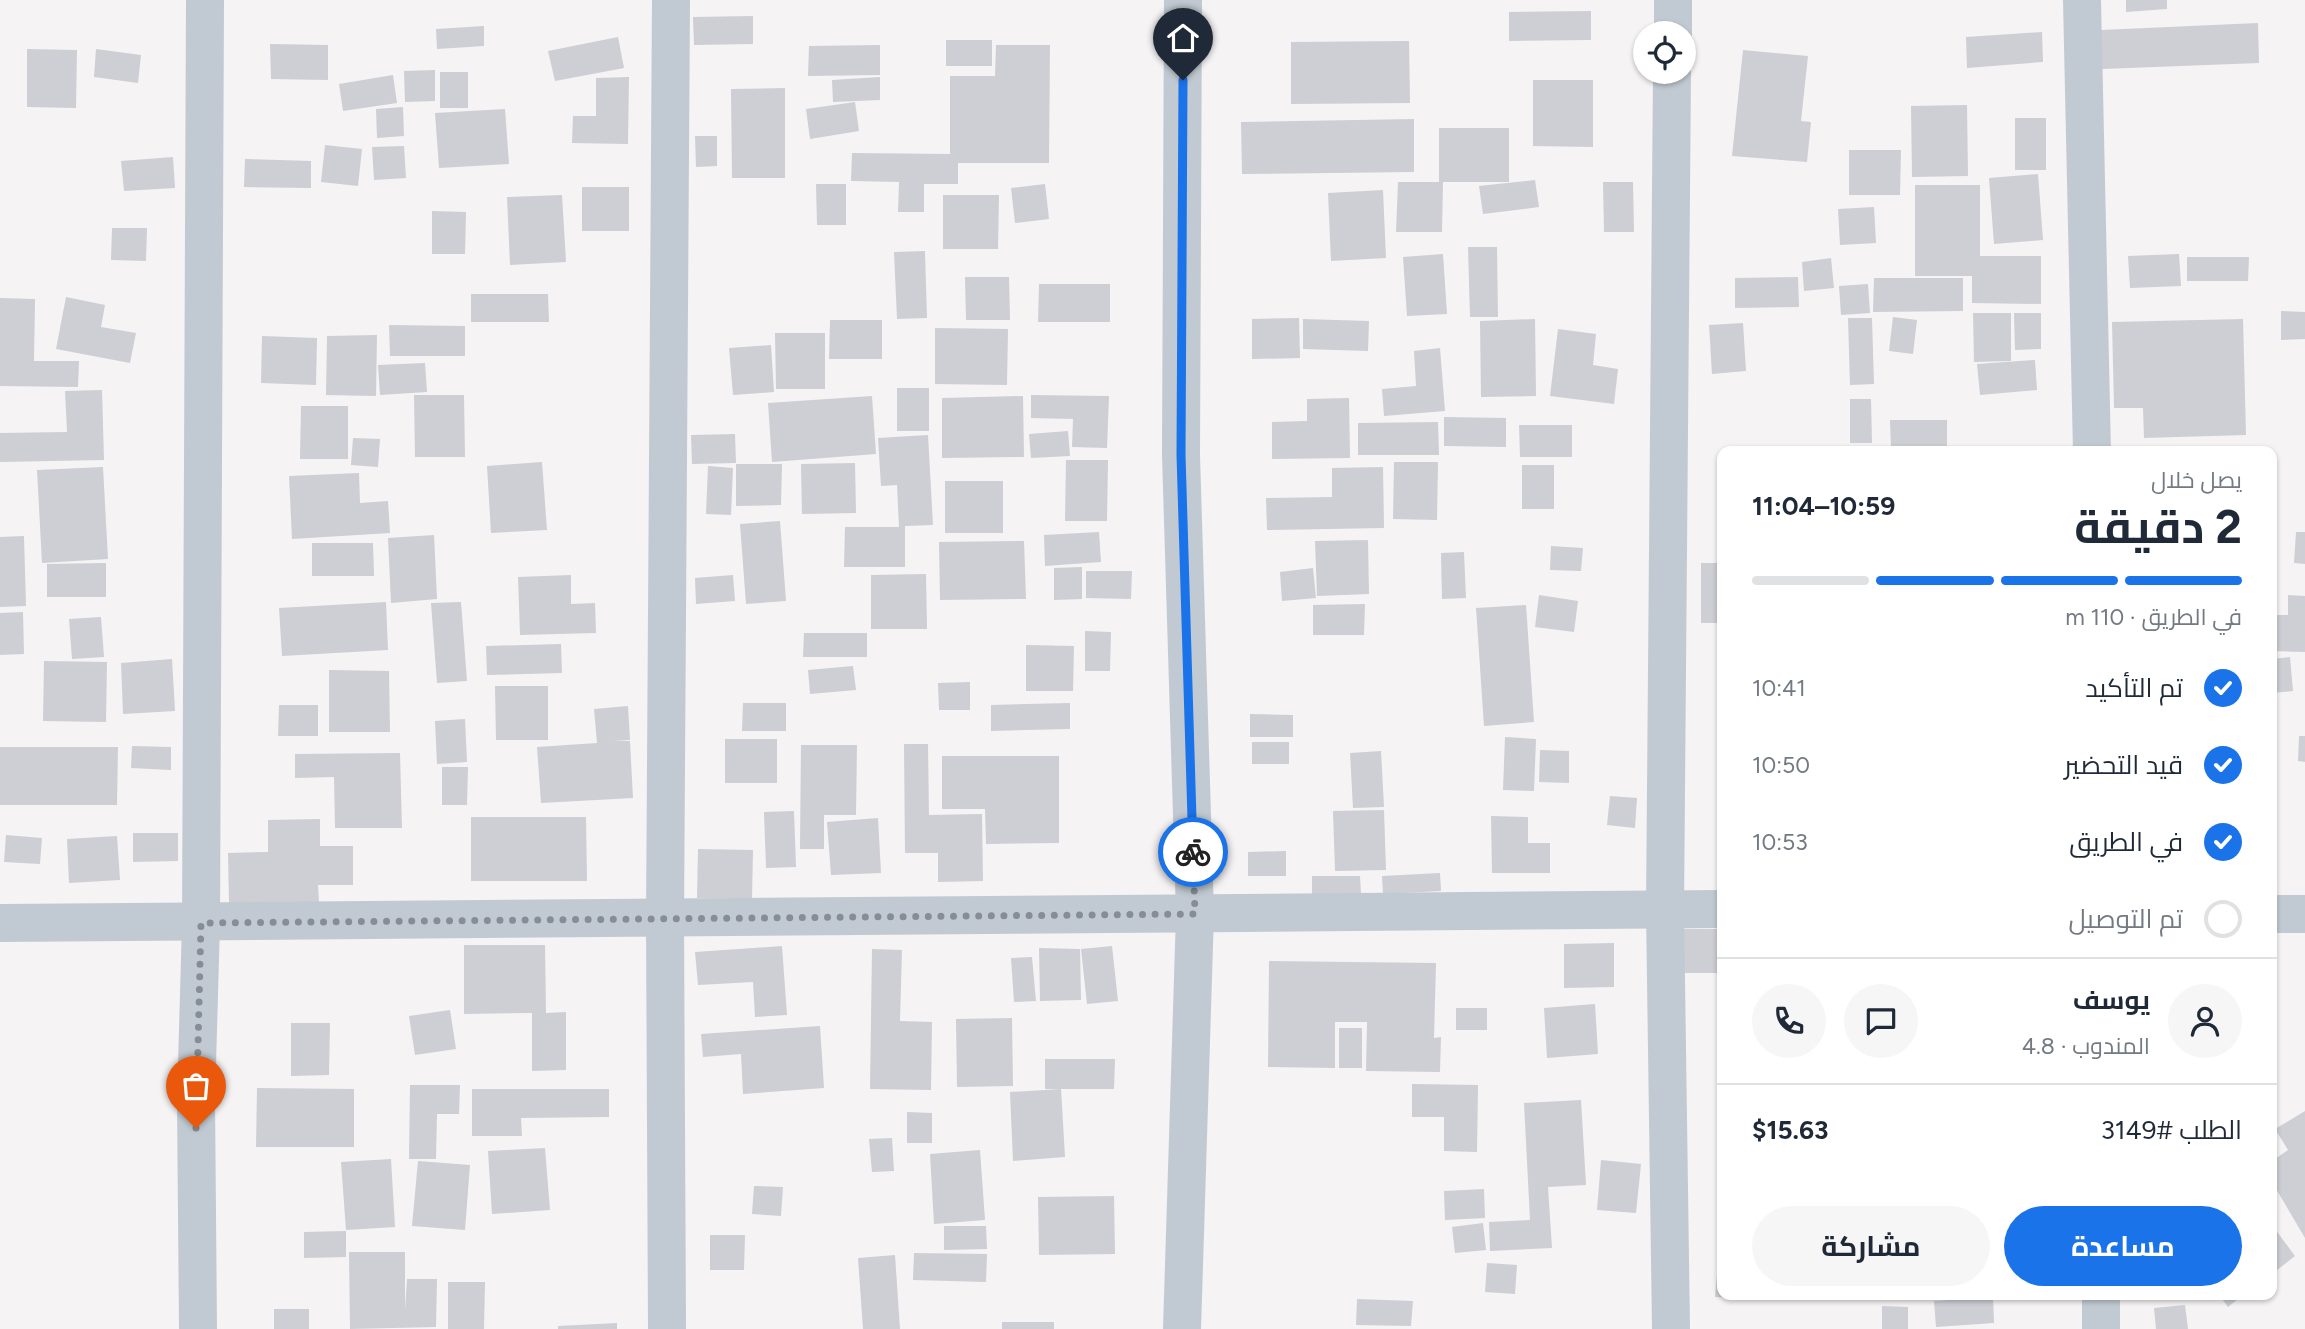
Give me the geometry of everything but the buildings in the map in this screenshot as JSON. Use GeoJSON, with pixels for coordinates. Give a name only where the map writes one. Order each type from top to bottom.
{"type":"FeatureCollection","features":[{"type":"Feature","properties":{"kind":"street"},"geometry":{"type":"LineString","coordinates":[[198,1329],[196,1100],[201,923],[205,0]]}},
{"type":"Feature","properties":{"kind":"street"},"geometry":{"type":"LineString","coordinates":[[667,1329],[665,920],[671,0]]}},
{"type":"Feature","properties":{"kind":"street"},"geometry":{"type":"LineString","coordinates":[[1182,1329],[1195,914],[1181,455],[1183,0]]}},
{"type":"Feature","properties":{"kind":"street"},"geometry":{"type":"LineString","coordinates":[[1673,21],[1674,0]]}},
{"type":"Feature","properties":{"kind":"street"},"geometry":{"type":"LineString","coordinates":[[2082,0],[2092,446]]}},
{"type":"Feature","properties":{"kind":"street"},"geometry":{"type":"LineString","coordinates":[[1671,1329],[1665,909],[1672,84]]}},
{"type":"Feature","properties":{"kind":"street"},"geometry":{"type":"LineString","coordinates":[[0,923],[665,920],[1717,909]]}},
{"type":"Feature","properties":{"kind":"street"},"geometry":{"type":"LineString","coordinates":[[2277,914],[2305,914]]}},
{"type":"Feature","properties":{"kind":"street"},"geometry":{"type":"LineString","coordinates":[[2101,1300],[2101,1329]]}},
{"type":"Feature","properties":{"kind":"way so far"},"geometry":{"type":"LineString","coordinates":[[196,1128],[201,923],[1195,914],[1193,852]]}},
{"type":"Feature","properties":{"kind":"route"},"geometry":{"type":"LineString","coordinates":[[1183,80],[1181,455],[1193,852]]}}]}
